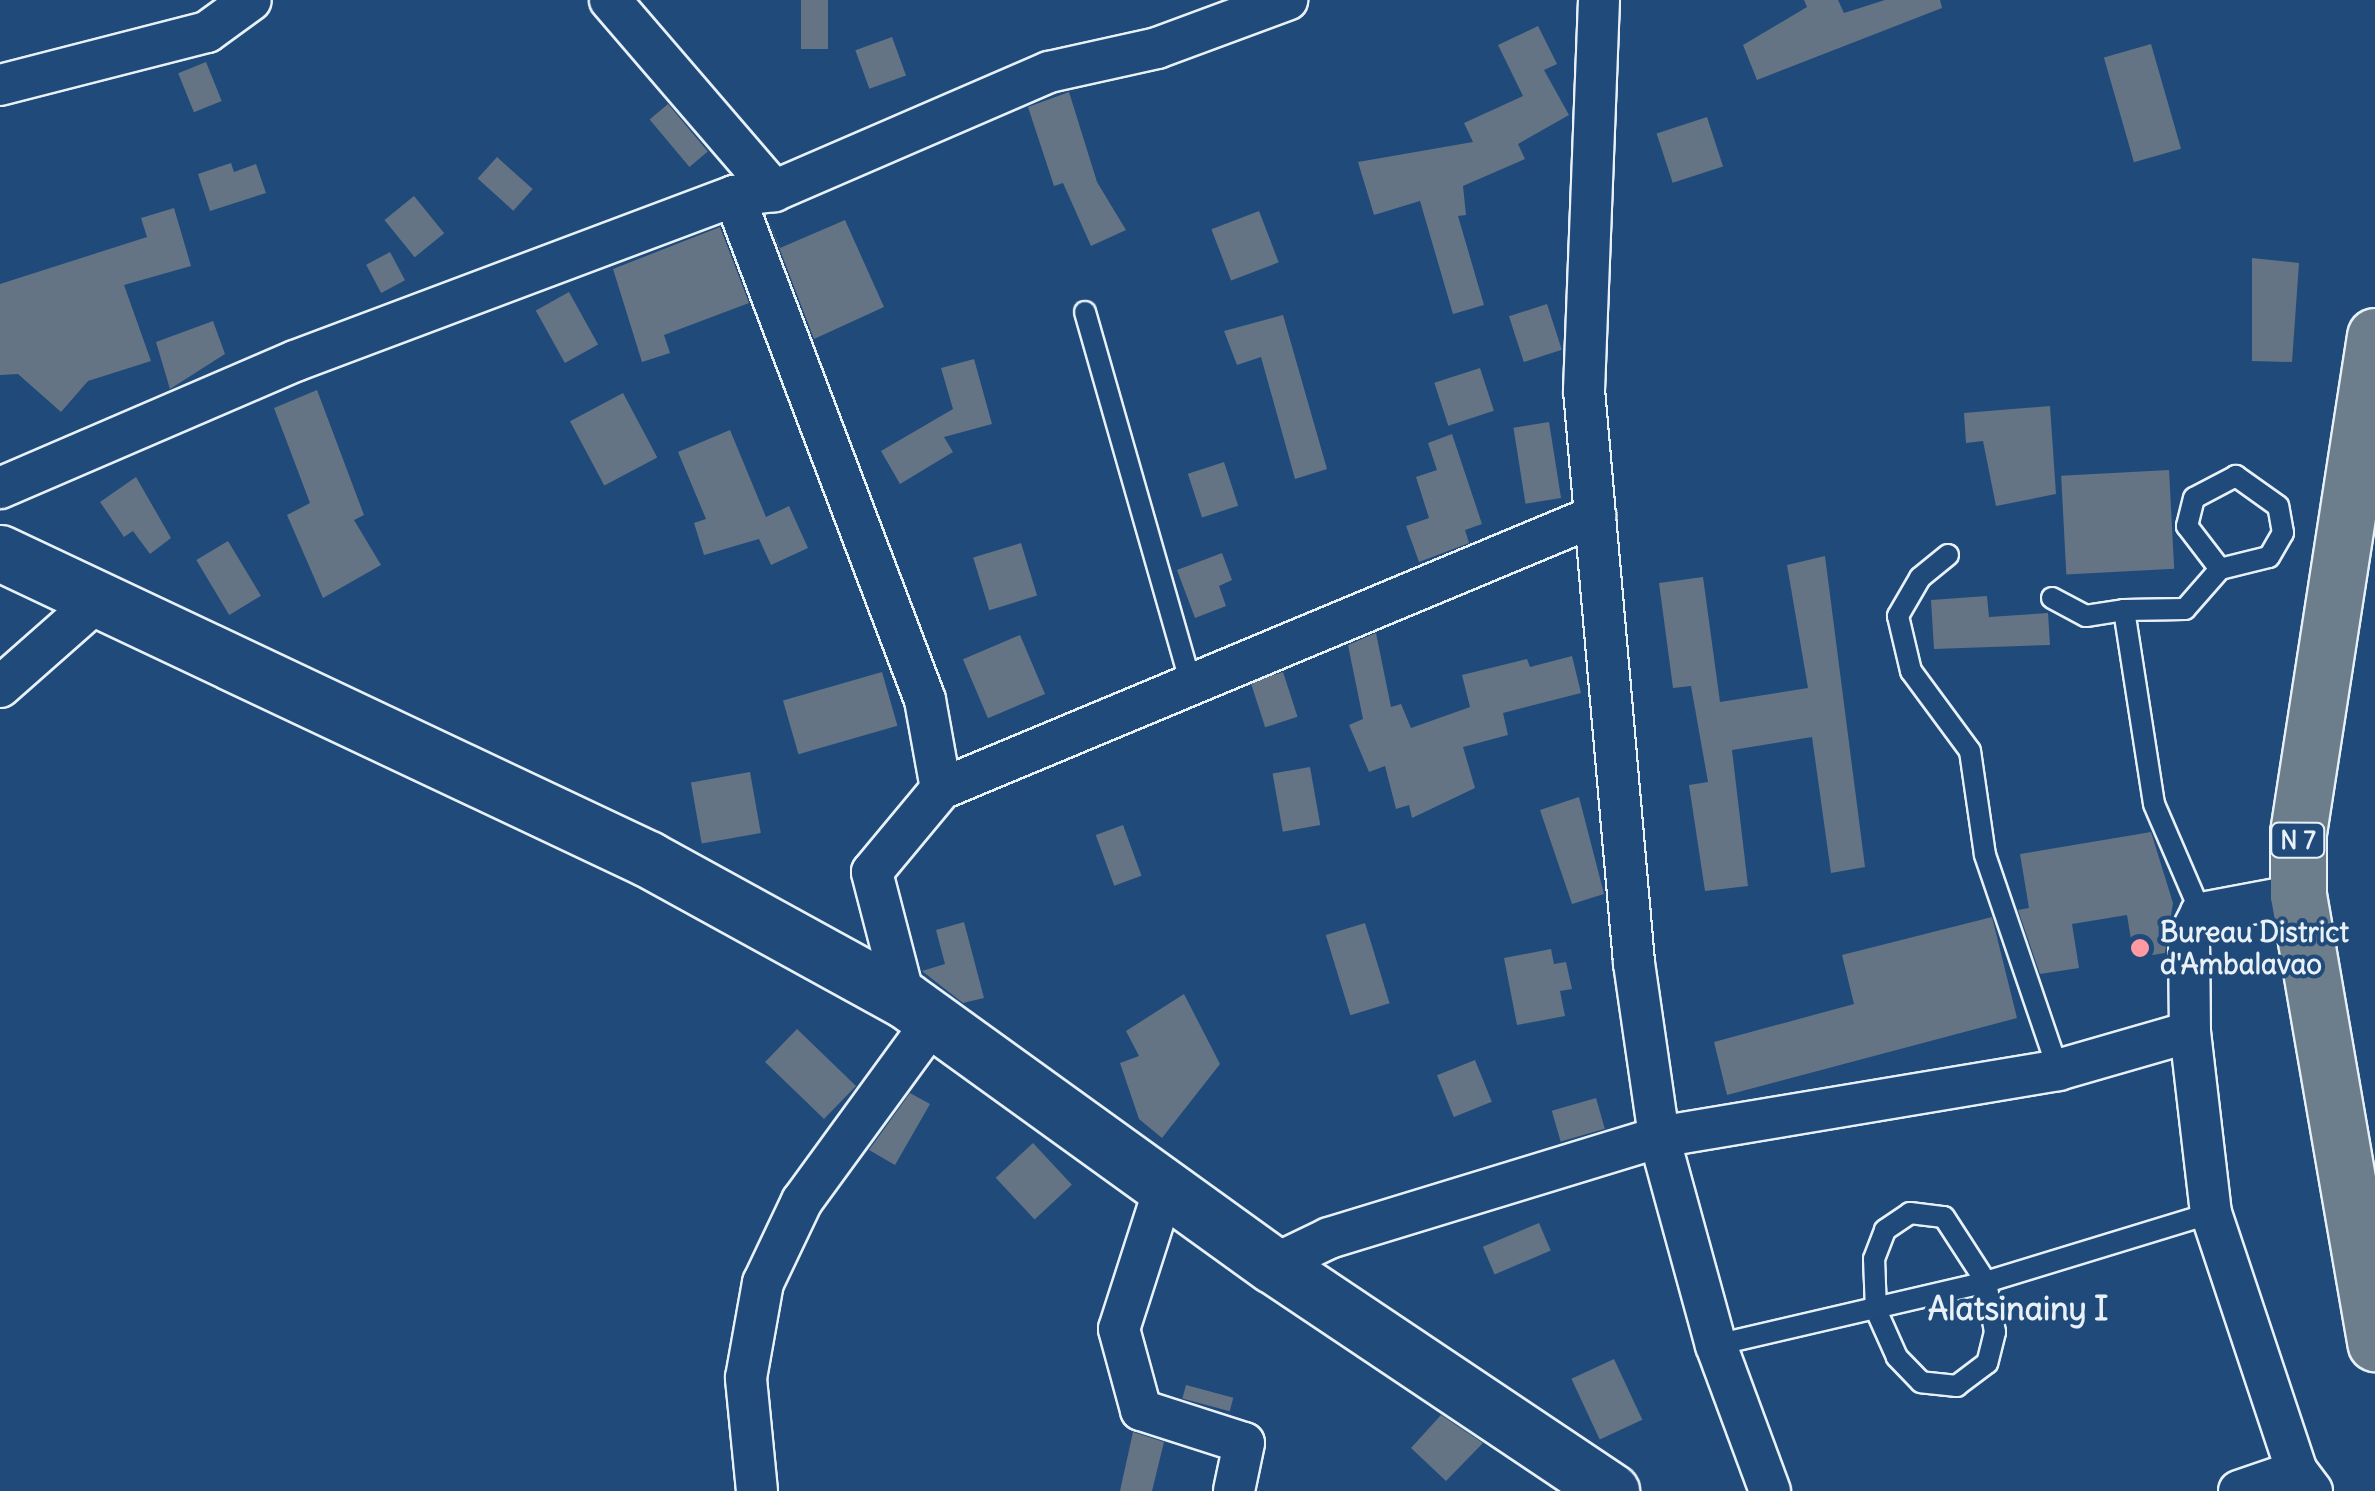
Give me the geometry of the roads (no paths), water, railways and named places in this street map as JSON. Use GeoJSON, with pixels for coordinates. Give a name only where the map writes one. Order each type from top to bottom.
{"type":"FeatureCollection","features":[{"type":"Feature","properties":{"kind":"main road","name":"N 7"},"geometry":{"type":"LineString","coordinates":[[2375,336],[2298,833],[2298,895],[2375,1343]]}},
{"type":"Feature","properties":{"kind":"street"},"geometry":{"type":"LineString","coordinates":[[0,86],[207,32],[251,0]]}},
{"type":"Feature","properties":{"kind":"street"},"geometry":{"type":"LineString","coordinates":[[610,0],[754,194],[925,700],[941,789]]}},
{"type":"Feature","properties":{"kind":"street"},"geometry":{"type":"LineString","coordinates":[[0,488],[295,360],[754,194],[1049,72],[1156,48],[1286,0]]}},
{"type":"Feature","properties":{"kind":"street"},"geometry":{"type":"LineString","coordinates":[[1600,0],[1584,390],[1634,964],[1660,1138],[1716,1345],[1770,1491]]}},
{"type":"Feature","properties":{"kind":"street"},"geometry":{"type":"LineString","coordinates":[[757,1491],[746,1378],[764,1283],[802,1200],[918,1012],[872,872],[941,789],[1595,516]]}},
{"type":"Feature","properties":{"kind":"street"},"geometry":{"type":"LineString","coordinates":[[0,553],[94,604],[648,860],[918,1012],[1273,1265],[1611,1491]]}},
{"type":"Feature","properties":{"kind":"street"},"geometry":{"type":"LineString","coordinates":[[0,687],[94,604]]}},
{"type":"Feature","properties":{"kind":"street"},"geometry":{"type":"LineString","coordinates":[[2240,1491],[2304,1481],[2211,1212],[2190,1032],[2189,938],[2200,912],[2298,895]]}},
{"type":"Feature","properties":{"kind":"street"},"geometry":{"type":"LineString","coordinates":[[1273,1265],[1329,1238],[1660,1138],[2058,1070],[2190,1032]]}},
{"type":"Feature","properties":{"kind":"street"},"geometry":{"type":"LineString","coordinates":[[1164,1189],[1119,1329],[1141,1410],[1244,1443],[1234,1491]]}},
{"type":"Feature","properties":{"kind":"lane"},"geometry":{"type":"LineString","coordinates":[[1085,312],[1191,684]]}},
{"type":"Feature","properties":{"kind":"lane"},"geometry":{"type":"LineString","coordinates":[[2052,598],[2086,616],[2124,610],[2185,610],[2220,569],[2269,557],[2282,534],[2262,486],[2236,476],[2194,498],[2187,526],[2220,569]]}},
{"type":"Feature","properties":{"kind":"lane"},"geometry":{"type":"LineString","coordinates":[[1948,555],[1920,578],[1898,616],[1911,671],[1970,751],[1984,855],[2058,1070]]}},
{"type":"Feature","properties":{"kind":"lane"},"geometry":{"type":"LineString","coordinates":[[2124,610],[2154,804],[2200,912]]}},
{"type":"Feature","properties":{"kind":"lane"},"geometry":{"type":"LineString","coordinates":[[1716,1345],[1986,1282],[2211,1212]]}},
{"type":"Feature","properties":{"kind":"lane"},"geometry":{"type":"LineString","coordinates":[[1910,1213],[1944,1217],[1986,1282],[1995,1332],[1987,1363],[1958,1386],[1921,1382],[1897,1357],[1876,1310],[1874,1260],[1885,1230],[1910,1213]]}},
{"type":"Feature","properties":{"kind":"place","name":"Bureau District d'Ambalavao"},"geometry":{"type":"Point","coordinates":[2140,948]}},
{"type":"Feature","properties":{"kind":"district","name":"Alatsinainy I"},"geometry":{"type":"Point","coordinates":[2018,1309]}}]}
